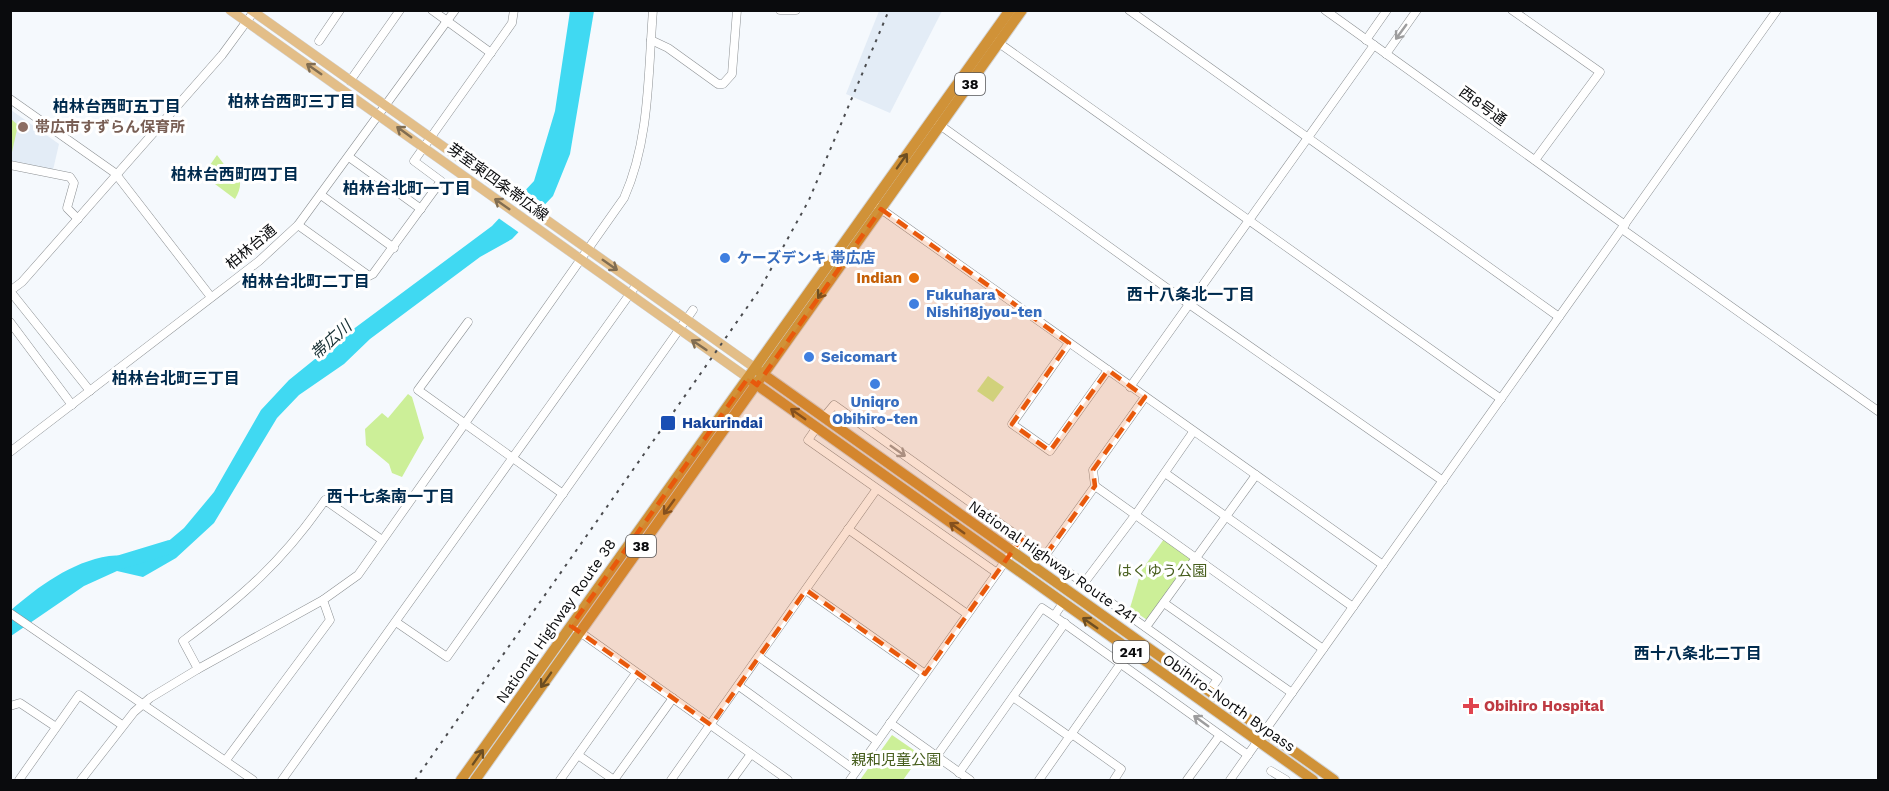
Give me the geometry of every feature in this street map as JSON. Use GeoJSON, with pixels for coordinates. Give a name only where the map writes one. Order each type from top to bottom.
{"type":"FeatureCollection","features":[{"type":"Feature","properties":{"kind":"highway","name":"National Highway Route 38"},"geometry":{"type":"LineString","coordinates":[[995,40],[1010,10]]}},
{"type":"Feature","properties":{"kind":"highway","name":"National Highway Route 38"},"geometry":{"type":"LineString","coordinates":[[461,780],[575,629],[995,40],[1022,10]]}},
{"type":"Feature","properties":{"kind":"highway","name":"National Highway Route 241"},"geometry":{"type":"LineString","coordinates":[[759,371],[1334,780]]}},
{"type":"Feature","properties":{"kind":"highway","name":"Obihiro-North Bypass"},"geometry":{"type":"LineString","coordinates":[[752,381],[1311,780]]}},
{"type":"Feature","properties":{"kind":"highway","name":"National Highway Route 38"},"geometry":{"type":"LineString","coordinates":[[474,780],[575,629]]}},
{"type":"Feature","properties":{"kind":"main road","name":"芽室東四条帯広線"},"geometry":{"type":"LineString","coordinates":[[230,10],[678,331],[752,381]]}},
{"type":"Feature","properties":{"kind":"main road","name":"芽室東四条帯広線"},"geometry":{"type":"LineString","coordinates":[[253,11],[759,371]]}},
{"type":"Feature","properties":{"kind":"street"},"geometry":{"type":"LineString","coordinates":[[319,41],[340,10]]}},
{"type":"Feature","properties":{"kind":"street"},"geometry":{"type":"LineString","coordinates":[[350,81],[400,10]]}},
{"type":"Feature","properties":{"kind":"street"},"geometry":{"type":"LineString","coordinates":[[432,10],[491,53]]}},
{"type":"Feature","properties":{"kind":"street","name":"柏林台通"},"geometry":{"type":"LineString","coordinates":[[10,452],[259,261],[298,225],[455,10]]}},
{"type":"Feature","properties":{"kind":"street"},"geometry":{"type":"LineString","coordinates":[[298,225],[369,276],[373,274],[441,181],[414,161],[512,23],[514,10]]}},
{"type":"Feature","properties":{"kind":"street"},"geometry":{"type":"LineString","coordinates":[[81,780],[122,725],[143,703],[198,669],[323,600],[358,575],[624,198],[635,173],[643,142],[653,10]]}},
{"type":"Feature","properties":{"kind":"street"},"geometry":{"type":"LineString","coordinates":[[651,40],[668,48],[718,84],[723,84],[732,74],[737,10]]}},
{"type":"Feature","properties":{"kind":"street"},"geometry":{"type":"LineString","coordinates":[[780,10],[796,10]]}},
{"type":"Feature","properties":{"kind":"street"},"geometry":{"type":"LineString","coordinates":[[1129,10],[1559,317]]}},
{"type":"Feature","properties":{"kind":"street","name":"西8号通"},"geometry":{"type":"LineString","coordinates":[[1325,10],[1535,160],[1623,227],[1878,411]]}},
{"type":"Feature","properties":{"kind":"street"},"geometry":{"type":"LineString","coordinates":[[1366,40],[1387,10]]}},
{"type":"Feature","properties":{"kind":"street"},"geometry":{"type":"LineString","coordinates":[[1386,54],[1417,10]]}},
{"type":"Feature","properties":{"kind":"street"},"geometry":{"type":"LineString","coordinates":[[1512,10],[1600,72],[1535,160]]}},
{"type":"Feature","properties":{"kind":"street"},"geometry":{"type":"LineString","coordinates":[[1230,780],[1777,10]]}},
{"type":"Feature","properties":{"kind":"street"},"geometry":{"type":"LineString","coordinates":[[90,391],[10,291],[78,219],[115,173],[222,55],[253,11]]}},
{"type":"Feature","properties":{"kind":"street"},"geometry":{"type":"LineString","coordinates":[[995,40],[1501,399]]}},
{"type":"Feature","properties":{"kind":"street"},"geometry":{"type":"LineString","coordinates":[[1130,387],[1374,45]]}},
{"type":"Feature","properties":{"kind":"street"},"geometry":{"type":"LineString","coordinates":[[10,99],[115,173],[211,297]]}},
{"type":"Feature","properties":{"kind":"street"},"geometry":{"type":"LineString","coordinates":[[936,123],[1189,304],[1443,481]]}},
{"type":"Feature","properties":{"kind":"street"},"geometry":{"type":"LineString","coordinates":[[349,157],[421,208]]}},
{"type":"Feature","properties":{"kind":"street"},"geometry":{"type":"LineString","coordinates":[[10,165],[70,177],[74,183],[67,208],[78,219]]}},
{"type":"Feature","properties":{"kind":"street"},"geometry":{"type":"LineString","coordinates":[[321,195],[394,248]]}},
{"type":"Feature","properties":{"kind":"street"},"geometry":{"type":"LineString","coordinates":[[876,206],[1383,565]]}},
{"type":"Feature","properties":{"kind":"street"},"geometry":{"type":"LineString","coordinates":[[282,780],[637,284]]}},
{"type":"Feature","properties":{"kind":"street"},"geometry":{"type":"LineString","coordinates":[[396,622],[447,657],[693,310]]}},
{"type":"Feature","properties":{"kind":"street"},"geometry":{"type":"LineString","coordinates":[[10,322],[72,405]]}},
{"type":"Feature","properties":{"kind":"street"},"geometry":{"type":"LineString","coordinates":[[468,322],[418,390],[563,494]]}},
{"type":"Feature","properties":{"kind":"street"},"geometry":{"type":"LineString","coordinates":[[1069,343],[1012,424],[1050,451],[1108,370]]}},
{"type":"Feature","properties":{"kind":"street"},"geometry":{"type":"LineString","coordinates":[[1045,556],[1095,486],[1093,470],[1144,397]]}},
{"type":"Feature","properties":{"kind":"street"},"geometry":{"type":"LineString","coordinates":[[824,417],[834,405],[1146,627],[1218,679],[1209,692]]}},
{"type":"Feature","properties":{"kind":"street"},"geometry":{"type":"LineString","coordinates":[[817,427],[808,441],[997,573]]}},
{"type":"Feature","properties":{"kind":"street"},"geometry":{"type":"LineString","coordinates":[[1084,583],[1193,432]]}},
{"type":"Feature","properties":{"kind":"street"},"geometry":{"type":"LineString","coordinates":[[1165,473],[1353,607]]}},
{"type":"Feature","properties":{"kind":"street"},"geometry":{"type":"LineString","coordinates":[[1146,627],[1256,475]]}},
{"type":"Feature","properties":{"kind":"street"},"geometry":{"type":"LineString","coordinates":[[1095,486],[1323,649]]}},
{"type":"Feature","properties":{"kind":"street"},"geometry":{"type":"LineString","coordinates":[[671,780],[876,490]]}},
{"type":"Feature","properties":{"kind":"street"},"geometry":{"type":"LineString","coordinates":[[198,669],[183,641],[239,599],[261,579],[299,538],[325,500],[382,540]]}},
{"type":"Feature","properties":{"kind":"street"},"geometry":{"type":"LineString","coordinates":[[848,529],[967,614]]}},
{"type":"Feature","properties":{"kind":"street"},"geometry":{"type":"LineString","coordinates":[[850,780],[1021,539]]}},
{"type":"Feature","properties":{"kind":"street"},"geometry":{"type":"LineString","coordinates":[[806,590],[925,674]]}},
{"type":"Feature","properties":{"kind":"street"},"geometry":{"type":"LineString","coordinates":[[226,760],[330,621],[323,600]]}},
{"type":"Feature","properties":{"kind":"street"},"geometry":{"type":"LineString","coordinates":[[1054,616],[1063,603]]}},
{"type":"Feature","properties":{"kind":"street"},"geometry":{"type":"LineString","coordinates":[[1164,603],[1292,693]]}},
{"type":"Feature","properties":{"kind":"street"},"geometry":{"type":"LineString","coordinates":[[936,757],[1042,608],[1248,754]]}},
{"type":"Feature","properties":{"kind":"street"},"geometry":{"type":"LineString","coordinates":[[10,613],[253,780]]}},
{"type":"Feature","properties":{"kind":"street"},"geometry":{"type":"LineString","coordinates":[[959,773],[1065,623]]}},
{"type":"Feature","properties":{"kind":"street"},"geometry":{"type":"LineString","coordinates":[[575,629],[788,780]]}},
{"type":"Feature","properties":{"kind":"street"},"geometry":{"type":"LineString","coordinates":[[759,657],[877,741]]}},
{"type":"Feature","properties":{"kind":"street"},"geometry":{"type":"LineString","coordinates":[[1039,780],[1121,663]]}},
{"type":"Feature","properties":{"kind":"street"},"geometry":{"type":"LineString","coordinates":[[560,780],[636,673]]}},
{"type":"Feature","properties":{"kind":"street"},"geometry":{"type":"LineString","coordinates":[[739,686],[856,771]]}},
{"type":"Feature","properties":{"kind":"street"},"geometry":{"type":"LineString","coordinates":[[19,780],[79,695],[122,725]]}},
{"type":"Feature","properties":{"kind":"street"},"geometry":{"type":"LineString","coordinates":[[1013,697],[1121,769],[1114,780]]}},
{"type":"Feature","properties":{"kind":"street"},"geometry":{"type":"LineString","coordinates":[[578,755],[614,780],[673,698]]}},
{"type":"Feature","properties":{"kind":"street"},"geometry":{"type":"LineString","coordinates":[[10,706],[20,703],[56,727]]}},
{"type":"Feature","properties":{"kind":"street"},"geometry":{"type":"LineString","coordinates":[[890,723],[970,780]]}},
{"type":"Feature","properties":{"kind":"street"},"geometry":{"type":"LineString","coordinates":[[1187,780],[1220,735]]}},
{"type":"Feature","properties":{"kind":"street"},"geometry":{"type":"LineString","coordinates":[[732,780],[751,754]]}},
{"type":"Feature","properties":{"kind":"street"},"geometry":{"type":"LineString","coordinates":[[1271,771],[1286,780]]}},
{"type":"Feature","properties":{"kind":"highlighted area"},"geometry":{"type":"Polygon","coordinates":[[[881,209],[1069,343],[1012,424],[1050,451],[1108,370],[1145,397],[1093,470],[1095,486],[1045,556],[1021,539],[925,674],[806,590],[711,725],[571,626],[748,378],[757,385],[881,209]]]}},
{"type":"Feature","properties":{"kind":"shaded area"},"geometry":{"type":"Polygon","coordinates":[[[879,11],[942,11],[890,113],[846,94],[879,11]]]}},
{"type":"Feature","properties":{"kind":"shaded area","name":"帯広市すずらん保育所"},"geometry":{"type":"Polygon","coordinates":[[[11,110],[59,144],[53,170],[11,161],[11,110]]]}},
{"type":"Feature","properties":{"kind":"green space"},"geometry":{"type":"Polygon","coordinates":[[[11,119],[18,125],[12,152],[10,151],[11,119]]]}},
{"type":"Feature","properties":{"kind":"green space"},"geometry":{"type":"Polygon","coordinates":[[[217,155],[226,167],[234,168],[239,176],[240,187],[235,199],[203,175],[217,155]]]}},
{"type":"Feature","properties":{"kind":"green space"},"geometry":{"type":"Polygon","coordinates":[[[988,376],[1004,387],[993,402],[977,391],[988,376]]]}},
{"type":"Feature","properties":{"kind":"green space"},"geometry":{"type":"Polygon","coordinates":[[[408,394],[412,397],[424,438],[402,477],[392,473],[389,464],[366,445],[365,429],[382,413],[388,418],[408,394]]]}},
{"type":"Feature","properties":{"kind":"green space","name":"はくゆう公園"},"geometry":{"type":"Polygon","coordinates":[[[1164,539],[1192,559],[1147,620],[1130,608],[1141,571],[1164,539]]]}},
{"type":"Feature","properties":{"kind":"green space","name":"親和児童公園"},"geometry":{"type":"Polygon","coordinates":[[[892,735],[921,755],[903,780],[860,780],[892,735]]]}},
{"type":"Feature","properties":{"kind":"water"},"geometry":{"type":"Polygon","coordinates":[[[570,11],[594,11],[570,154],[553,196],[512,239],[480,257],[370,339],[344,364],[299,395],[277,418],[214,523],[176,558],[143,577],[117,571],[84,586],[11,636],[10,611],[56,576],[95,559],[109,556],[146,560],[184,528],[214,492],[261,410],[289,380],[336,342],[492,226],[534,181],[555,111],[570,11]]]}},
{"type":"Feature","properties":{"kind":"pier"},"geometry":{"type":"Polygon","coordinates":[[[523,189],[547,206],[521,234],[497,217],[523,189]]]}},
{"type":"Feature","properties":{"kind":"waterway","name":"帯広川"},"geometry":{"type":"LineString","coordinates":[[114,564],[170,547]]}},
{"type":"Feature","properties":{"kind":"railway"},"geometry":{"type":"LineString","coordinates":[[415,780],[760,289],[809,200],[889,10]]}},
{"type":"Feature","properties":{"kind":"place","name":"帯広市すずらん保育所"},"geometry":{"type":"Point","coordinates":[23,127]}},
{"type":"Feature","properties":{"kind":"place","name":"ケーズデンキ 帯広店"},"geometry":{"type":"Point","coordinates":[725,258]}},
{"type":"Feature","properties":{"kind":"place","name":"Indian"},"geometry":{"type":"Point","coordinates":[914,278]}},
{"type":"Feature","properties":{"kind":"place","name":"Fukuhara Nishi18jyou-ten"},"geometry":{"type":"Point","coordinates":[914,304]}},
{"type":"Feature","properties":{"kind":"place","name":"Seicomart"},"geometry":{"type":"Point","coordinates":[809,357]}},
{"type":"Feature","properties":{"kind":"place","name":"Uniqro Obihiro-ten"},"geometry":{"type":"Point","coordinates":[875,384]}},
{"type":"Feature","properties":{"kind":"place","name":"Hakurindai"},"geometry":{"type":"Point","coordinates":[668,423]}},
{"type":"Feature","properties":{"kind":"place","name":"Obihiro Hospital"},"geometry":{"type":"Point","coordinates":[1471,706]}},
{"type":"Feature","properties":{"kind":"district","name":"柏林台西町三丁目"},"geometry":{"type":"Point","coordinates":[292,101]}},
{"type":"Feature","properties":{"kind":"district","name":"柏林台西町五丁目"},"geometry":{"type":"Point","coordinates":[117,106]}},
{"type":"Feature","properties":{"kind":"district","name":"柏林台西町四丁目"},"geometry":{"type":"Point","coordinates":[235,174]}},
{"type":"Feature","properties":{"kind":"district","name":"柏林台北町一丁目"},"geometry":{"type":"Point","coordinates":[407,188]}},
{"type":"Feature","properties":{"kind":"district","name":"柏林台北町二丁目"},"geometry":{"type":"Point","coordinates":[306,281]}},
{"type":"Feature","properties":{"kind":"district","name":"西十八条北一丁目"},"geometry":{"type":"Point","coordinates":[1191,294]}},
{"type":"Feature","properties":{"kind":"district","name":"柏林台北町三丁目"},"geometry":{"type":"Point","coordinates":[176,378]}},
{"type":"Feature","properties":{"kind":"district","name":"西十七条南一丁目"},"geometry":{"type":"Point","coordinates":[391,496]}},
{"type":"Feature","properties":{"kind":"district","name":"西十八条北二丁目"},"geometry":{"type":"Point","coordinates":[1698,653]}}]}
